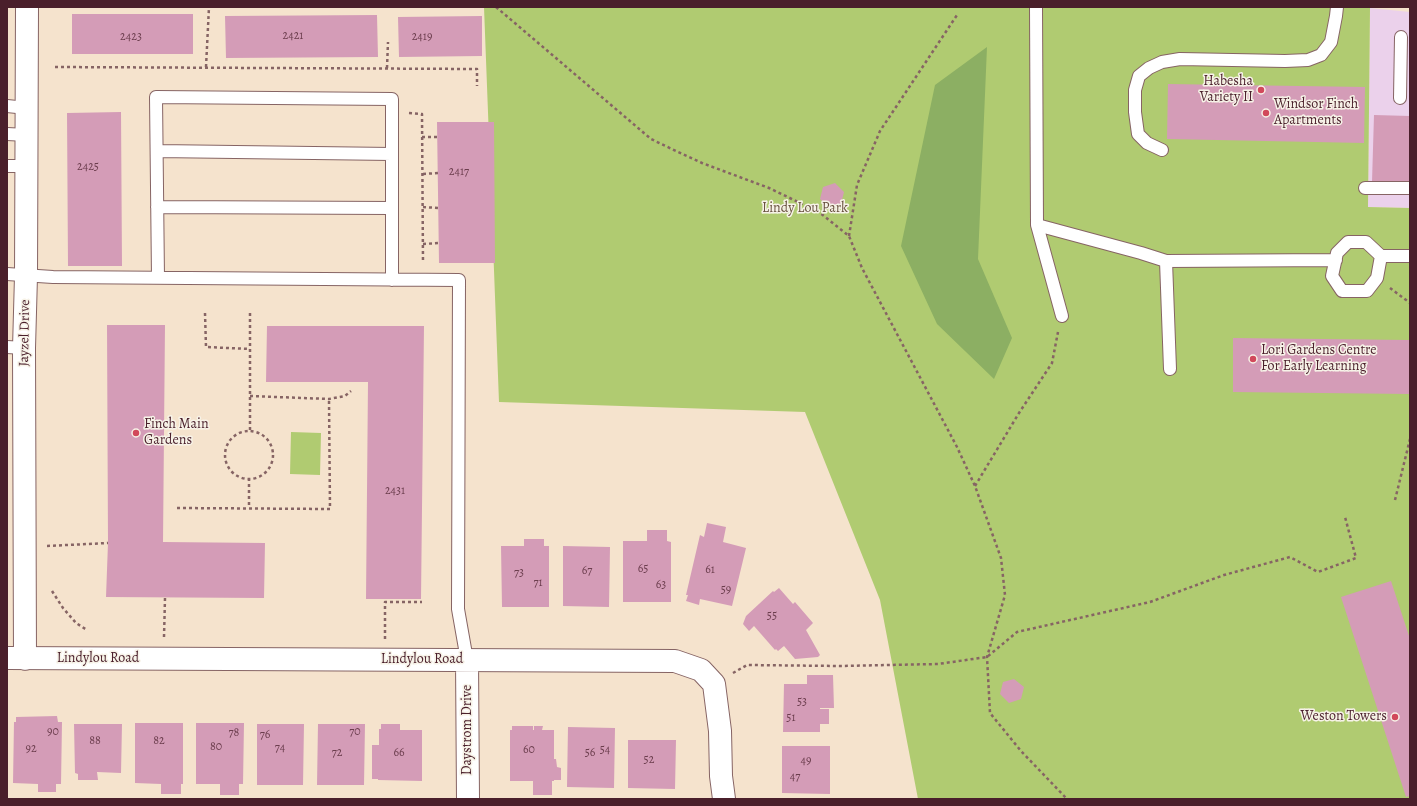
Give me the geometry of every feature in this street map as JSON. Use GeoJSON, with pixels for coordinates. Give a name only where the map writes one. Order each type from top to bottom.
{"type":"FeatureCollection","features":[{"type":"Feature","properties":{"kind":"street","name":"Jayzel Drive"},"geometry":{"type":"LineString","coordinates":[[16,658],[25,547],[15,347],[17,107],[27,7]]}},
{"type":"Feature","properties":{"kind":"street","name":"Lindylou Road"},"geometry":{"type":"LineString","coordinates":[[16,658],[675,661],[701,670],[714,684]]}},
{"type":"Feature","properties":{"kind":"street","name":"Daystrom Drive"},"geometry":{"type":"LineString","coordinates":[[467,660],[468,799]]}},
{"type":"Feature","properties":{"kind":"street"},"geometry":{"type":"LineString","coordinates":[[714,684],[720,731],[721,776],[724,799]]}},
{"type":"Feature","properties":{"kind":"lane"},"geometry":{"type":"LineString","coordinates":[[1036,7],[1037,226],[1062,316]]}},
{"type":"Feature","properties":{"kind":"lane"},"geometry":{"type":"LineString","coordinates":[[1162,150],[1146,143],[1138,134],[1135,112],[1135,90],[1139,76],[1149,68],[1162,62],[1180,59],[1308,60],[1321,55],[1331,42],[1337,7]]}},
{"type":"Feature","properties":{"kind":"lane"},"geometry":{"type":"LineString","coordinates":[[1400,98],[1401,37]]}},
{"type":"Feature","properties":{"kind":"lane"},"geometry":{"type":"LineString","coordinates":[[158,278],[156,97],[392,99],[392,280]]}},
{"type":"Feature","properties":{"kind":"lane"},"geometry":{"type":"LineString","coordinates":[[157,150],[392,154]]}},
{"type":"Feature","properties":{"kind":"lane"},"geometry":{"type":"LineString","coordinates":[[1365,188],[1410,188]]}},
{"type":"Feature","properties":{"kind":"lane"},"geometry":{"type":"LineString","coordinates":[[158,208],[392,208]]}},
{"type":"Feature","properties":{"kind":"lane"},"geometry":{"type":"LineString","coordinates":[[1037,226],[1166,261],[1336,260]]}},
{"type":"Feature","properties":{"kind":"lane"},"geometry":{"type":"LineString","coordinates":[[1381,256],[1377,278],[1367,291],[1342,291],[1332,276],[1337,253],[1348,242],[1366,242],[1381,256],[1410,256]]}},
{"type":"Feature","properties":{"kind":"lane"},"geometry":{"type":"LineString","coordinates":[[1166,261],[1170,369]]}},
{"type":"Feature","properties":{"kind":"lane"},"geometry":{"type":"LineString","coordinates":[[16,275],[158,278],[459,280],[458,609],[467,660]]}},
{"type":"Feature","properties":{"kind":"path"},"geometry":{"type":"LineString","coordinates":[[206,68],[209,7]]}},
{"type":"Feature","properties":{"kind":"path"},"geometry":{"type":"LineString","coordinates":[[496,7],[651,139],[690,158],[769,188],[819,212],[849,236],[862,268],[957,447],[975,486],[1001,558],[1005,595],[987,657],[990,713],[1021,751],[1068,799]]}},
{"type":"Feature","properties":{"kind":"path"},"geometry":{"type":"LineString","coordinates":[[849,236],[857,185],[880,132],[957,15]]}},
{"type":"Feature","properties":{"kind":"path"},"geometry":{"type":"LineString","coordinates":[[388,42],[388,68]]}},
{"type":"Feature","properties":{"kind":"path"},"geometry":{"type":"LineString","coordinates":[[55,67],[477,69],[477,86]]}},
{"type":"Feature","properties":{"kind":"path"},"geometry":{"type":"LineString","coordinates":[[392,113],[422,114],[423,280]]}},
{"type":"Feature","properties":{"kind":"path"},"geometry":{"type":"LineString","coordinates":[[422,137],[437,137]]}},
{"type":"Feature","properties":{"kind":"path"},"geometry":{"type":"LineString","coordinates":[[422,174],[438,173]]}},
{"type":"Feature","properties":{"kind":"path"},"geometry":{"type":"LineString","coordinates":[[423,207],[438,208]]}},
{"type":"Feature","properties":{"kind":"path"},"geometry":{"type":"LineString","coordinates":[[423,244],[438,243]]}},
{"type":"Feature","properties":{"kind":"path"},"geometry":{"type":"LineString","coordinates":[[1377,278],[1410,303]]}},
{"type":"Feature","properties":{"kind":"path"},"geometry":{"type":"LineString","coordinates":[[205,313],[206,348],[250,348]]}},
{"type":"Feature","properties":{"kind":"path"},"geometry":{"type":"LineString","coordinates":[[250,313],[250,431]]}},
{"type":"Feature","properties":{"kind":"path"},"geometry":{"type":"LineString","coordinates":[[975,486],[1015,419],[1052,362],[1062,316]]}},
{"type":"Feature","properties":{"kind":"path"},"geometry":{"type":"LineString","coordinates":[[250,396],[329,399],[345,396],[351,391]]}},
{"type":"Feature","properties":{"kind":"path"},"geometry":{"type":"LineString","coordinates":[[177,508],[330,509],[329,399]]}},
{"type":"Feature","properties":{"kind":"path"},"geometry":{"type":"LineString","coordinates":[[250,431],[264,436],[270,444],[272,461],[267,470],[260,475],[249,478],[238,476],[230,470],[226,463],[225,454],[226,445],[231,438],[241,432],[250,431]]}},
{"type":"Feature","properties":{"kind":"path"},"geometry":{"type":"LineString","coordinates":[[1395,500],[1410,439]]}},
{"type":"Feature","properties":{"kind":"path"},"geometry":{"type":"LineString","coordinates":[[249,478],[249,508]]}},
{"type":"Feature","properties":{"kind":"path"},"geometry":{"type":"LineString","coordinates":[[714,684],[747,665],[840,666],[938,664],[987,657],[1016,632],[1150,602],[1224,575],[1290,557],[1318,572],[1356,558],[1345,517]]}},
{"type":"Feature","properties":{"kind":"path"},"geometry":{"type":"LineString","coordinates":[[25,547],[108,543]]}},
{"type":"Feature","properties":{"kind":"path"},"geometry":{"type":"LineString","coordinates":[[52,591],[63,608],[76,623],[87,630]]}},
{"type":"Feature","properties":{"kind":"path"},"geometry":{"type":"LineString","coordinates":[[163,659],[165,598]]}},
{"type":"Feature","properties":{"kind":"path"},"geometry":{"type":"LineString","coordinates":[[385,660],[385,602],[422,602]]}},
{"type":"Feature","properties":{"kind":"shaded area"},"geometry":{"type":"Polygon","coordinates":[[[1370,8],[1410,12],[1410,208],[1368,207],[1370,8]]]}},
{"type":"Feature","properties":{"kind":"green space","name":"Lindy Lou Park"},"geometry":{"type":"Polygon","coordinates":[[[484,7],[1370,8],[1368,207],[1410,208],[1410,799],[918,799],[880,600],[805,412],[499,402],[484,7]]]}},
{"type":"Feature","properties":{"kind":"green space"},"geometry":{"type":"Polygon","coordinates":[[[987,47],[978,259],[1012,338],[994,379],[937,324],[901,246],[935,85],[987,47]]]}},
{"type":"Feature","properties":{"kind":"green space"},"geometry":{"type":"Polygon","coordinates":[[[291,432],[321,433],[320,475],[290,474],[291,432]]]}},
{"type":"Feature","properties":{"kind":"building"},"geometry":{"type":"Polygon","coordinates":[[[72,14],[193,14],[193,54],[72,54],[72,14]]]}},
{"type":"Feature","properties":{"kind":"building"},"geometry":{"type":"Polygon","coordinates":[[[377,15],[378,57],[226,58],[225,16],[377,15]]]}},
{"type":"Feature","properties":{"kind":"building"},"geometry":{"type":"Polygon","coordinates":[[[482,16],[482,56],[399,57],[398,17],[482,16]]]}},
{"type":"Feature","properties":{"kind":"building","name":"Windsor Finch Apartments"},"geometry":{"type":"Polygon","coordinates":[[[1168,84],[1365,87],[1364,143],[1167,139],[1168,84]]]}},
{"type":"Feature","properties":{"kind":"building"},"geometry":{"type":"Polygon","coordinates":[[[121,112],[122,266],[68,266],[67,113],[121,112]]]}},
{"type":"Feature","properties":{"kind":"building"},"geometry":{"type":"Polygon","coordinates":[[[1374,115],[1410,116],[1410,182],[1372,182],[1374,115]]]}},
{"type":"Feature","properties":{"kind":"building"},"geometry":{"type":"Polygon","coordinates":[[[437,122],[494,122],[495,263],[439,263],[437,122]]]}},
{"type":"Feature","properties":{"kind":"building"},"geometry":{"type":"Polygon","coordinates":[[[835,183],[844,192],[841,204],[830,208],[820,199],[823,187],[835,183]]]}},
{"type":"Feature","properties":{"kind":"building","name":"Finch Main Gardens"},"geometry":{"type":"Polygon","coordinates":[[[107,325],[165,325],[163,542],[265,543],[264,598],[106,597],[108,543],[107,325]]]}},
{"type":"Feature","properties":{"kind":"building"},"geometry":{"type":"Polygon","coordinates":[[[267,326],[424,326],[421,599],[366,599],[368,382],[266,382],[267,326]]]}},
{"type":"Feature","properties":{"kind":"building"},"geometry":{"type":"Polygon","coordinates":[[[1233,338],[1410,340],[1410,394],[1233,392],[1233,338]]]}},
{"type":"Feature","properties":{"kind":"building"},"geometry":{"type":"Polygon","coordinates":[[[707,523],[726,527],[723,542],[746,548],[732,606],[700,599],[699,605],[686,601],[688,595],[686,595],[700,535],[704,537],[707,523]]]}},
{"type":"Feature","properties":{"kind":"building"},"geometry":{"type":"Polygon","coordinates":[[[647,530],[667,530],[667,541],[671,542],[671,602],[623,602],[623,541],[647,541],[647,530]]]}},
{"type":"Feature","properties":{"kind":"building"},"geometry":{"type":"Polygon","coordinates":[[[524,539],[544,539],[544,546],[549,546],[549,607],[502,607],[501,546],[524,546],[524,539]]]}},
{"type":"Feature","properties":{"kind":"building"},"geometry":{"type":"Polygon","coordinates":[[[563,546],[610,547],[609,607],[563,606],[563,546]]]}},
{"type":"Feature","properties":{"kind":"building","name":"Weston Towers"},"geometry":{"type":"Polygon","coordinates":[[[1391,581],[1410,639],[1410,796],[1406,797],[1341,597],[1391,581]]]}},
{"type":"Feature","properties":{"kind":"building"},"geometry":{"type":"Polygon","coordinates":[[[779,588],[793,604],[795,602],[813,623],[806,630],[820,655],[818,657],[795,659],[784,646],[778,651],[776,649],[775,650],[754,626],[749,631],[743,624],[746,616],[773,591],[774,592],[779,588]]]}},
{"type":"Feature","properties":{"kind":"building"},"geometry":{"type":"Polygon","coordinates":[[[807,675],[833,675],[834,708],[820,708],[829,709],[829,724],[820,724],[820,732],[783,732],[784,684],[807,684],[807,675]]]}},
{"type":"Feature","properties":{"kind":"building"},"geometry":{"type":"Polygon","coordinates":[[[1014,679],[1024,687],[1021,699],[1009,703],[1000,694],[1003,682],[1014,679]]]}},
{"type":"Feature","properties":{"kind":"building"},"geometry":{"type":"Polygon","coordinates":[[[57,716],[58,722],[62,722],[61,784],[56,784],[56,792],[38,792],[38,784],[13,783],[14,722],[16,722],[16,717],[57,716]]]}},
{"type":"Feature","properties":{"kind":"building"},"geometry":{"type":"Polygon","coordinates":[[[135,723],[183,723],[183,784],[181,784],[181,794],[161,794],[161,784],[135,783],[135,723]]]}},
{"type":"Feature","properties":{"kind":"building"},"geometry":{"type":"Polygon","coordinates":[[[196,723],[244,723],[243,784],[239,784],[239,795],[220,795],[220,784],[196,784],[196,723]]]}},
{"type":"Feature","properties":{"kind":"building"},"geometry":{"type":"Polygon","coordinates":[[[74,724],[122,724],[121,773],[97,772],[98,780],[78,780],[78,774],[75,773],[74,724]]]}},
{"type":"Feature","properties":{"kind":"building"},"geometry":{"type":"Polygon","coordinates":[[[257,724],[304,724],[303,785],[257,785],[257,724]]]}},
{"type":"Feature","properties":{"kind":"building"},"geometry":{"type":"Polygon","coordinates":[[[318,724],[365,724],[364,785],[317,785],[318,724]]]}},
{"type":"Feature","properties":{"kind":"building"},"geometry":{"type":"Polygon","coordinates":[[[381,724],[400,724],[400,730],[422,730],[422,781],[372,779],[372,745],[379,745],[379,729],[381,729],[381,724]]]}},
{"type":"Feature","properties":{"kind":"building"},"geometry":{"type":"Polygon","coordinates":[[[512,726],[533,726],[534,730],[534,726],[543,726],[542,730],[554,730],[554,759],[556,759],[557,767],[561,768],[561,780],[552,781],[552,795],[533,795],[533,781],[510,781],[510,730],[512,730],[512,726]]]}},
{"type":"Feature","properties":{"kind":"building"},"geometry":{"type":"Polygon","coordinates":[[[568,727],[615,728],[614,788],[567,787],[568,727]]]}},
{"type":"Feature","properties":{"kind":"building"},"geometry":{"type":"Polygon","coordinates":[[[628,740],[676,740],[675,789],[628,788],[628,740]]]}},
{"type":"Feature","properties":{"kind":"building"},"geometry":{"type":"Polygon","coordinates":[[[782,746],[830,746],[830,794],[782,793],[782,746]]]}},
{"type":"Feature","properties":{"kind":"place","name":"Habesha Variety II"},"geometry":{"type":"Point","coordinates":[1261,90]}},
{"type":"Feature","properties":{"kind":"place","name":"Windsor Finch Apartments"},"geometry":{"type":"Point","coordinates":[1266,113]}},
{"type":"Feature","properties":{"kind":"place","name":"Lori Gardens Centre For Early Learning"},"geometry":{"type":"Point","coordinates":[1253,359]}},
{"type":"Feature","properties":{"kind":"place","name":"Finch Main Gardens"},"geometry":{"type":"Point","coordinates":[136,433]}},
{"type":"Feature","properties":{"kind":"place","name":"Weston Towers"},"geometry":{"type":"Point","coordinates":[1395,717]}}]}
